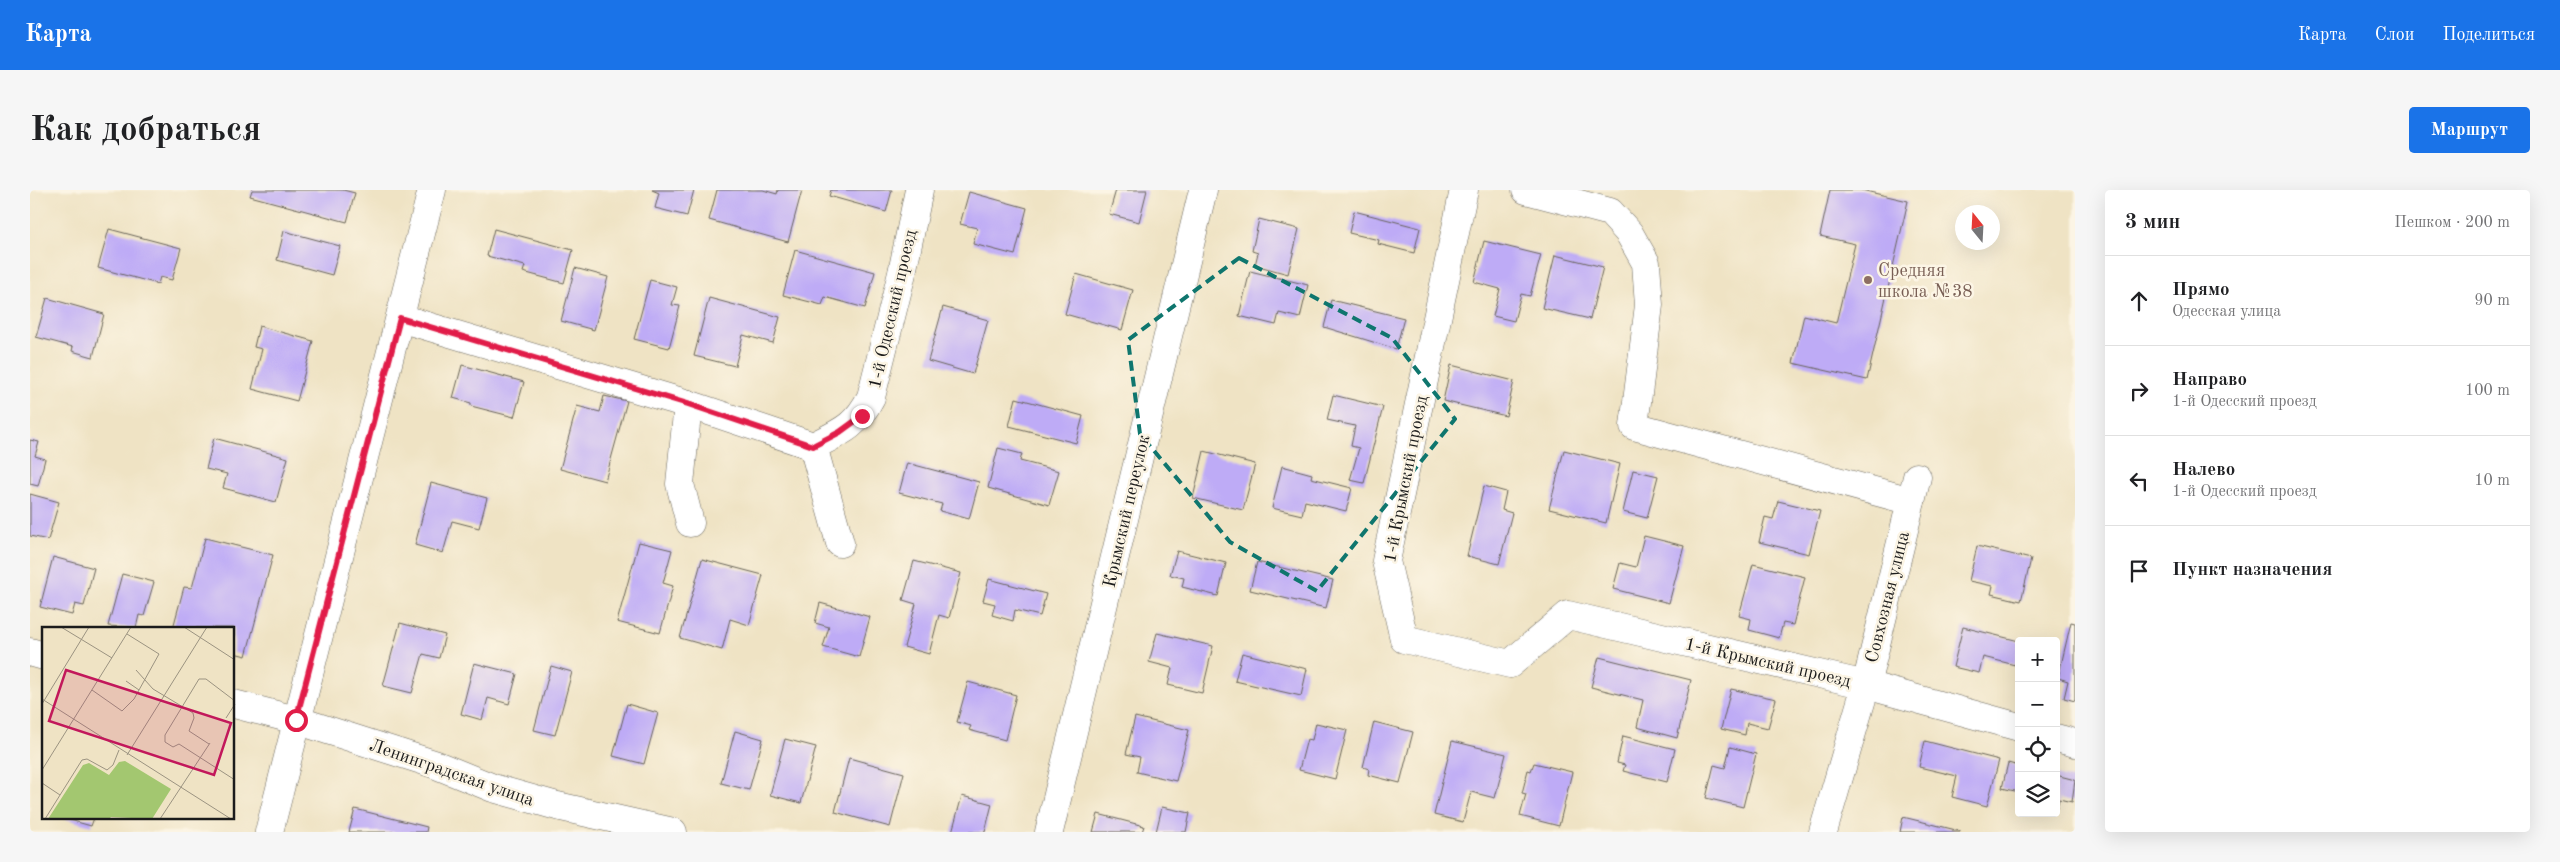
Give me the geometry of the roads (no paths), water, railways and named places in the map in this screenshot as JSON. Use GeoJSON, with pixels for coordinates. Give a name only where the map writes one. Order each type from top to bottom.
{"type":"FeatureCollection","features":[{"type":"Feature","properties":{"kind":"street"},"geometry":{"type":"LineString","coordinates":[[269,832],[432,190]]}},
{"type":"Feature","properties":{"kind":"street","name":"1-й Одесский проезд"},"geometry":{"type":"LineString","coordinates":[[813,446],[840,432],[862,416],[871,397],[902,273],[919,190]]}},
{"type":"Feature","properties":{"kind":"street","name":"Крымский переулок"},"geometry":{"type":"LineString","coordinates":[[1049,832],[1202,190]]}},
{"type":"Feature","properties":{"kind":"street","name":"1-й Крымский проезд"},"geometry":{"type":"LineString","coordinates":[[1464,190],[1386,561],[1404,639],[1510,664],[1568,615],[1866,685]]}},
{"type":"Feature","properties":{"kind":"street","name":"Совхозная улица"},"geometry":{"type":"LineString","coordinates":[[1526,190],[1610,212],[1629,233],[1646,263],[1649,305],[1634,426],[1914,489],[1866,685],[1823,832]]}},
{"type":"Feature","properties":{"kind":"street"},"geometry":{"type":"LineString","coordinates":[[400,318],[688,404],[813,446],[840,543]]}},
{"type":"Feature","properties":{"kind":"street"},"geometry":{"type":"LineString","coordinates":[[688,404],[680,484],[690,523]]}},
{"type":"Feature","properties":{"kind":"street"},"geometry":{"type":"LineString","coordinates":[[1866,685],[2015,726]]}},
{"type":"Feature","properties":{"kind":"street","name":"Ленинградская улица"},"geometry":{"type":"LineString","coordinates":[[235,704],[296,720],[434,764],[493,788],[557,806],[673,832]]}},
{"type":"Feature","properties":{"kind":"street"},"geometry":{"type":"LineString","coordinates":[[2060,739],[2075,743]]}},
{"type":"Feature","properties":{"kind":"place","name":"Средняя школа №38"},"geometry":{"type":"Point","coordinates":[1868,280]}}]}
